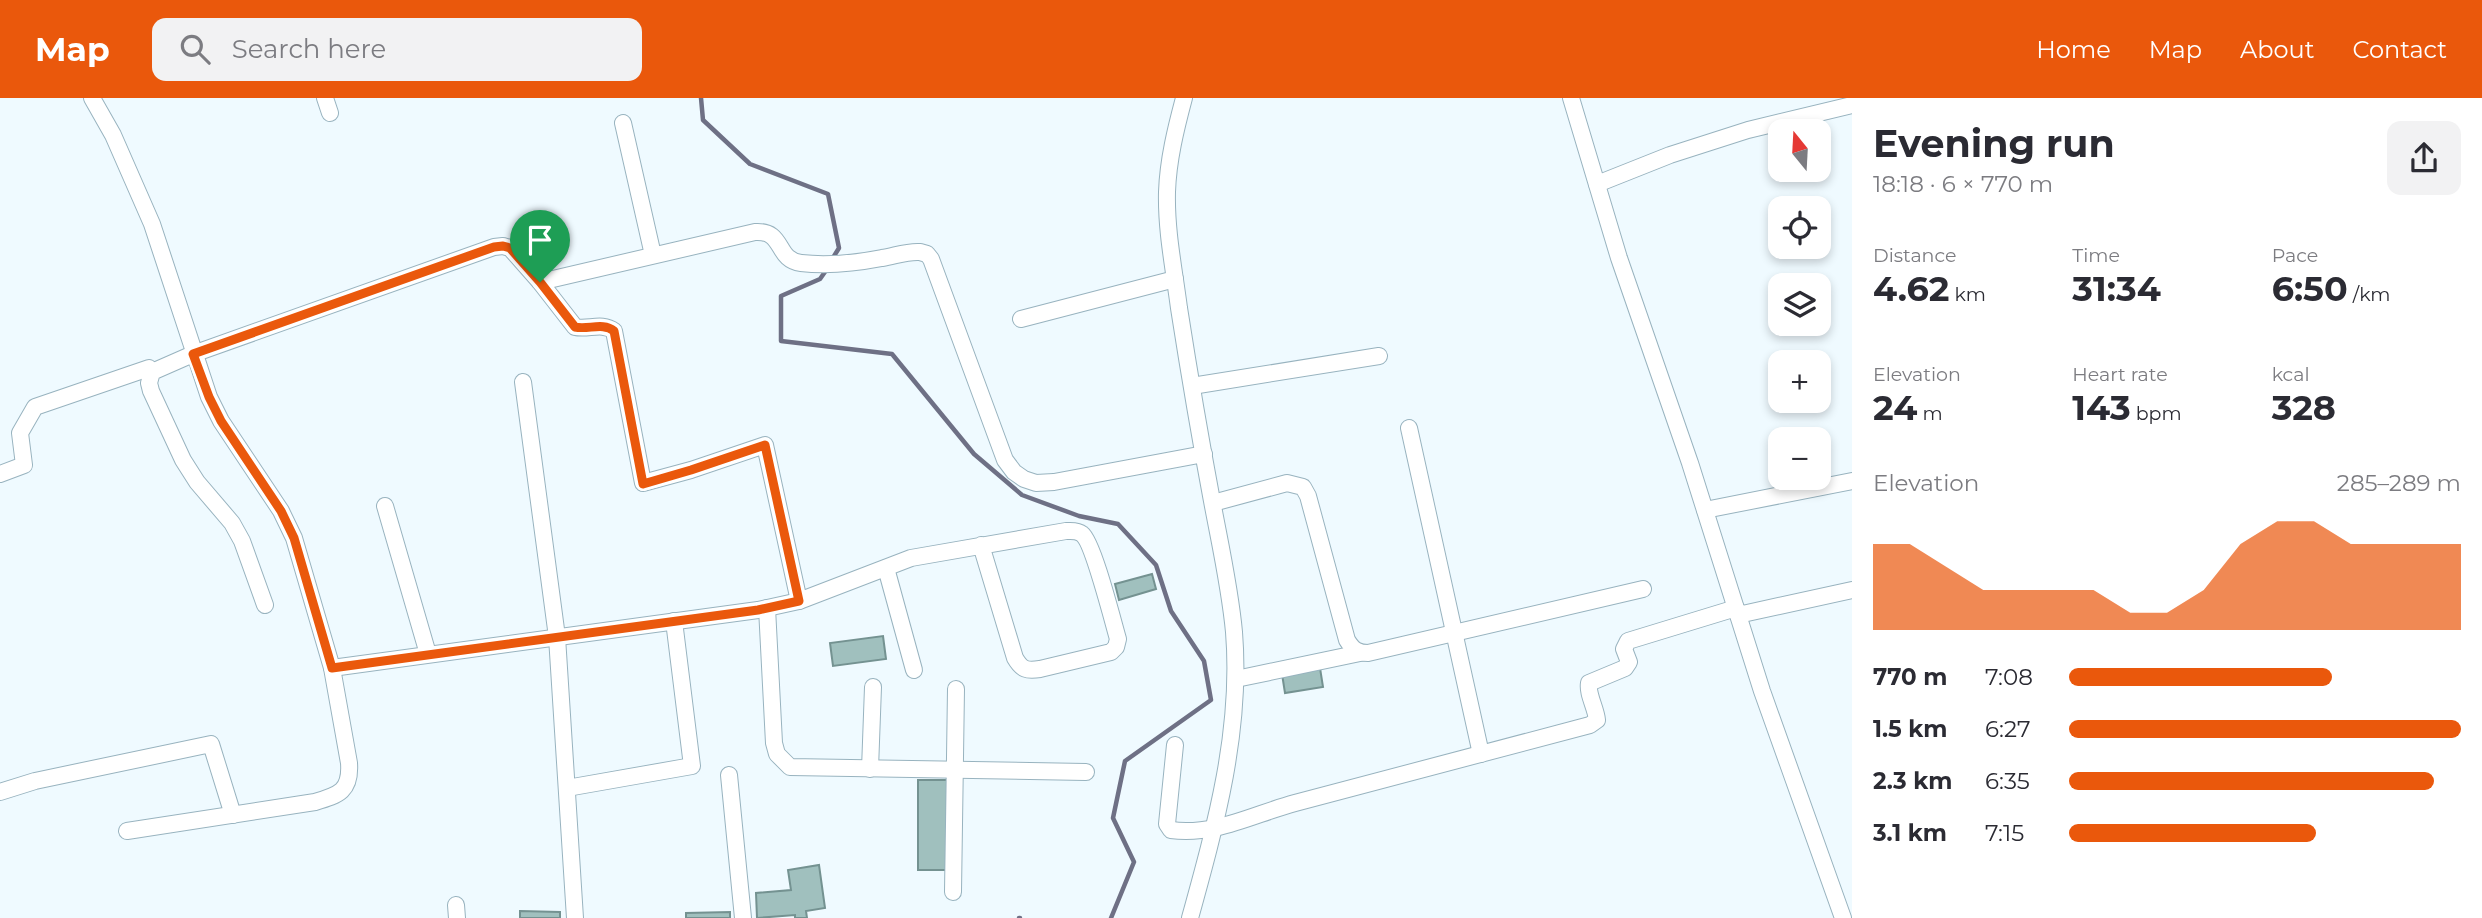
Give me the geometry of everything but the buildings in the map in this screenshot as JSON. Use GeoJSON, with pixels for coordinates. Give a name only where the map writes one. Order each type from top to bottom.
{"type":"FeatureCollection","features":[{"type":"Feature","properties":{"kind":"street"},"geometry":{"type":"LineString","coordinates":[[92,98],[113,135],[152,224],[209,397],[221,421],[281,511],[294,538],[332,668],[350,777],[341,792],[324,799],[127,831]]}},
{"type":"Feature","properties":{"kind":"street"},"geometry":{"type":"LineString","coordinates":[[1184,98],[1172,148],[1167,190],[1168,227],[1192,386],[1227,581],[1234,631],[1236,679],[1229,755],[1214,830],[1190,918]]}},
{"type":"Feature","properties":{"kind":"street"},"geometry":{"type":"LineString","coordinates":[[1571,98],[1619,258],[1705,510],[1762,691],[1843,918]]}},
{"type":"Feature","properties":{"kind":"street"},"geometry":{"type":"LineString","coordinates":[[1597,184],[1670,155],[1748,130],[1852,105]]}},
{"type":"Feature","properties":{"kind":"street"},"geometry":{"type":"LineString","coordinates":[[623,123],[653,255]]}},
{"type":"Feature","properties":{"kind":"street"},"geometry":{"type":"LineString","coordinates":[[540,282],[762,232],[773,235],[792,261],[841,263],[912,251],[927,254],[948,303],[999,447],[1014,472],[1036,483],[1054,482],[1204,454]]}},
{"type":"Feature","properties":{"kind":"street"},"geometry":{"type":"LineString","coordinates":[[265,605],[242,541],[221,507],[198,482],[183,460],[151,391],[149,383],[152,373],[193,354],[503,246],[510,248],[575,327],[603,327],[614,331],[643,484],[765,445],[799,601]]}},
{"type":"Feature","properties":{"kind":"street"},"geometry":{"type":"LineString","coordinates":[[1021,319],[1175,279]]}},
{"type":"Feature","properties":{"kind":"street"},"geometry":{"type":"LineString","coordinates":[[1192,386],[1379,356]]}},
{"type":"Feature","properties":{"kind":"street"},"geometry":{"type":"LineString","coordinates":[[0,474],[24,465],[20,433],[35,407],[149,368]]}},
{"type":"Feature","properties":{"kind":"street"},"geometry":{"type":"LineString","coordinates":[[523,382],[557,637],[575,918]]}},
{"type":"Feature","properties":{"kind":"street"},"geometry":{"type":"LineString","coordinates":[[1409,428],[1481,754]]}},
{"type":"Feature","properties":{"kind":"street"},"geometry":{"type":"LineString","coordinates":[[1705,510],[1852,481]]}},
{"type":"Feature","properties":{"kind":"street"},"geometry":{"type":"LineString","coordinates":[[1213,503],[1287,483],[1303,487],[1308,496],[1347,640],[1352,648],[1360,653]]}},
{"type":"Feature","properties":{"kind":"street"},"geometry":{"type":"LineString","coordinates":[[385,506],[428,654]]}},
{"type":"Feature","properties":{"kind":"street"},"geometry":{"type":"LineString","coordinates":[[332,668],[767,608],[799,601],[911,558],[981,545],[1066,531],[1082,534],[1091,549],[1118,639],[1116,648],[1111,652],[1040,669],[1023,669],[1016,658],[981,545]]}},
{"type":"Feature","properties":{"kind":"street"},"geometry":{"type":"LineString","coordinates":[[886,568],[914,670]]}},
{"type":"Feature","properties":{"kind":"street"},"geometry":{"type":"LineString","coordinates":[[1236,679],[1368,653],[1643,589]]}},
{"type":"Feature","properties":{"kind":"street"},"geometry":{"type":"LineString","coordinates":[[1175,745],[1167,824],[1171,830],[1185,832],[1214,830],[1289,805],[1590,725],[1597,720],[1589,683],[1625,668],[1629,662],[1624,649],[1628,641],[1737,612],[1852,590]]}},
{"type":"Feature","properties":{"kind":"street"},"geometry":{"type":"LineString","coordinates":[[767,608],[774,743],[777,754],[790,767],[1086,772]]}},
{"type":"Feature","properties":{"kind":"street"},"geometry":{"type":"LineString","coordinates":[[566,788],[692,766],[674,621]]}},
{"type":"Feature","properties":{"kind":"street"},"geometry":{"type":"LineString","coordinates":[[870,769],[873,687]]}},
{"type":"Feature","properties":{"kind":"street"},"geometry":{"type":"LineString","coordinates":[[953,892],[956,688]]}},
{"type":"Feature","properties":{"kind":"street"},"geometry":{"type":"LineString","coordinates":[[0,792],[35,781],[211,744],[233,814]]}},
{"type":"Feature","properties":{"kind":"street"},"geometry":{"type":"LineString","coordinates":[[729,775],[743,918]]}},
{"type":"Feature","properties":{"kind":"waterway"},"geometry":{"type":"LineString","coordinates":[[701,98],[703,120],[750,164],[828,194],[839,248],[831,261]]}},
{"type":"Feature","properties":{"kind":"waterway"},"geometry":{"type":"LineString","coordinates":[[827,269],[820,279],[781,296],[781,341],[892,354],[974,454],[1022,495],[1079,516],[1118,524],[1156,565],[1171,611],[1204,661],[1211,700],[1125,761],[1113,818],[1134,862],[1111,918]]}},
{"type":"Feature","properties":{"kind":"route"},"geometry":{"type":"LineString","coordinates":[[494,247],[510,248],[540,282],[575,327],[610,327],[614,331],[643,484],[765,445],[799,601],[758,610],[332,668],[294,538],[281,511],[221,421],[193,354],[494,247]]}}]}
